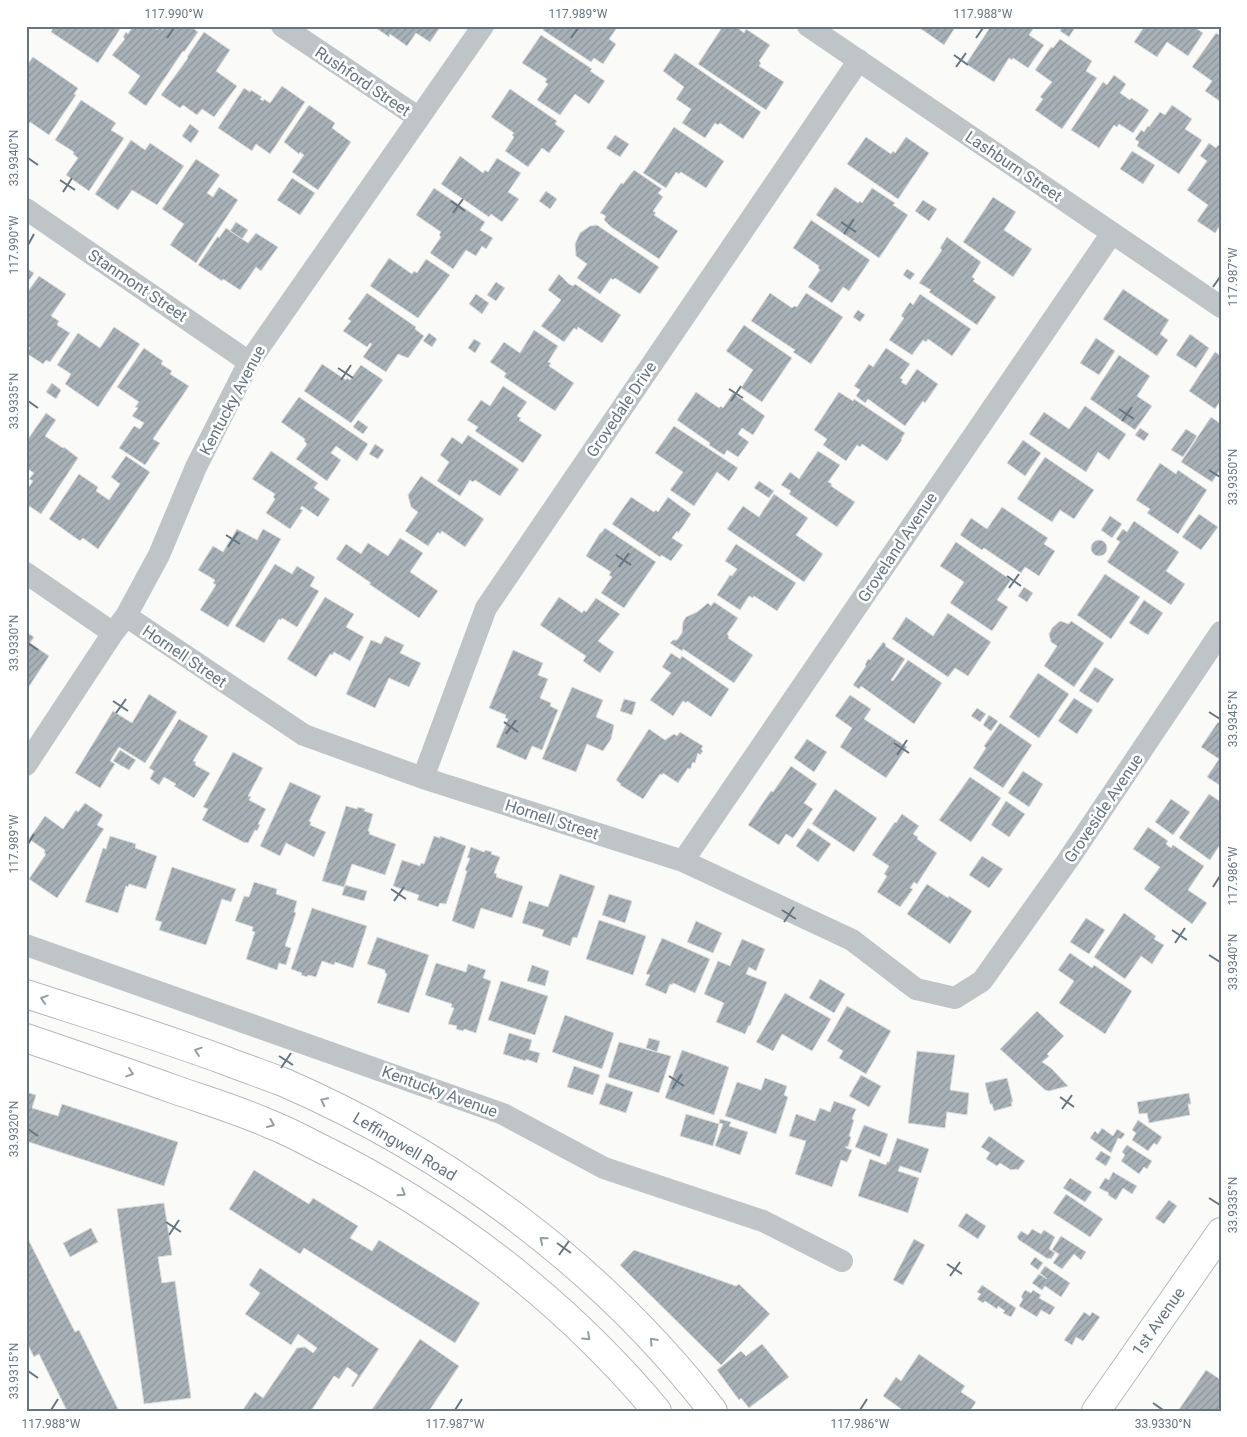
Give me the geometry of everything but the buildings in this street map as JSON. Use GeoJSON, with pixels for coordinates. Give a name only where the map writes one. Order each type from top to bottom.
{"type":"FeatureCollection","features":[{"type":"Feature","properties":{"kind":"main road","name":"Leffingwell Road"},"geometry":{"type":"LineString","coordinates":[[26,994],[193,1049],[280,1081],[356,1116],[400,1140],[472,1186],[530,1229],[581,1271],[650,1337],[713,1411]]}},
{"type":"Feature","properties":{"kind":"main road"},"geometry":{"type":"LineString","coordinates":[[26,1038],[216,1103],[273,1125],[368,1172],[430,1211],[491,1253],[551,1303],[605,1353],[657,1411]]}},
{"type":"Feature","properties":{"kind":"main road","name":"1st Avenue"},"geometry":{"type":"LineString","coordinates":[[1096,1411],[1221,1232]]}},
{"type":"Feature","properties":{"kind":"street","name":"Rushford Street"},"geometry":{"type":"LineString","coordinates":[[282,26],[419,118]]}},
{"type":"Feature","properties":{"kind":"street","name":"Kentucky Avenue"},"geometry":{"type":"LineString","coordinates":[[26,765],[120,625],[159,555],[196,467],[249,362],[483,26]]}},
{"type":"Feature","properties":{"kind":"street","name":"Lashburn Street"},"geometry":{"type":"LineString","coordinates":[[808,26],[1221,307]]}},
{"type":"Feature","properties":{"kind":"street","name":"Grovedale Drive"},"geometry":{"type":"LineString","coordinates":[[423,778],[486,608],[859,60]]}},
{"type":"Feature","properties":{"kind":"street","name":"Stanmont Street"},"geometry":{"type":"LineString","coordinates":[[26,209],[249,362]]}},
{"type":"Feature","properties":{"kind":"street","name":"Groveland Avenue"},"geometry":{"type":"LineString","coordinates":[[683,861],[1112,233]]}},
{"type":"Feature","properties":{"kind":"street","name":"Hornell Street"},"geometry":{"type":"LineString","coordinates":[[26,573],[120,625],[304,735],[423,778],[683,861],[852,940],[916,989],[955,998],[982,981]]}},
{"type":"Feature","properties":{"kind":"street","name":"Groveside Avenue"},"geometry":{"type":"LineString","coordinates":[[982,981],[1068,860],[1221,632]]}},
{"type":"Feature","properties":{"kind":"street","name":"Kentucky Avenue"},"geometry":{"type":"LineString","coordinates":[[26,945],[503,1114],[604,1168],[763,1221],[842,1262]]}}]}
